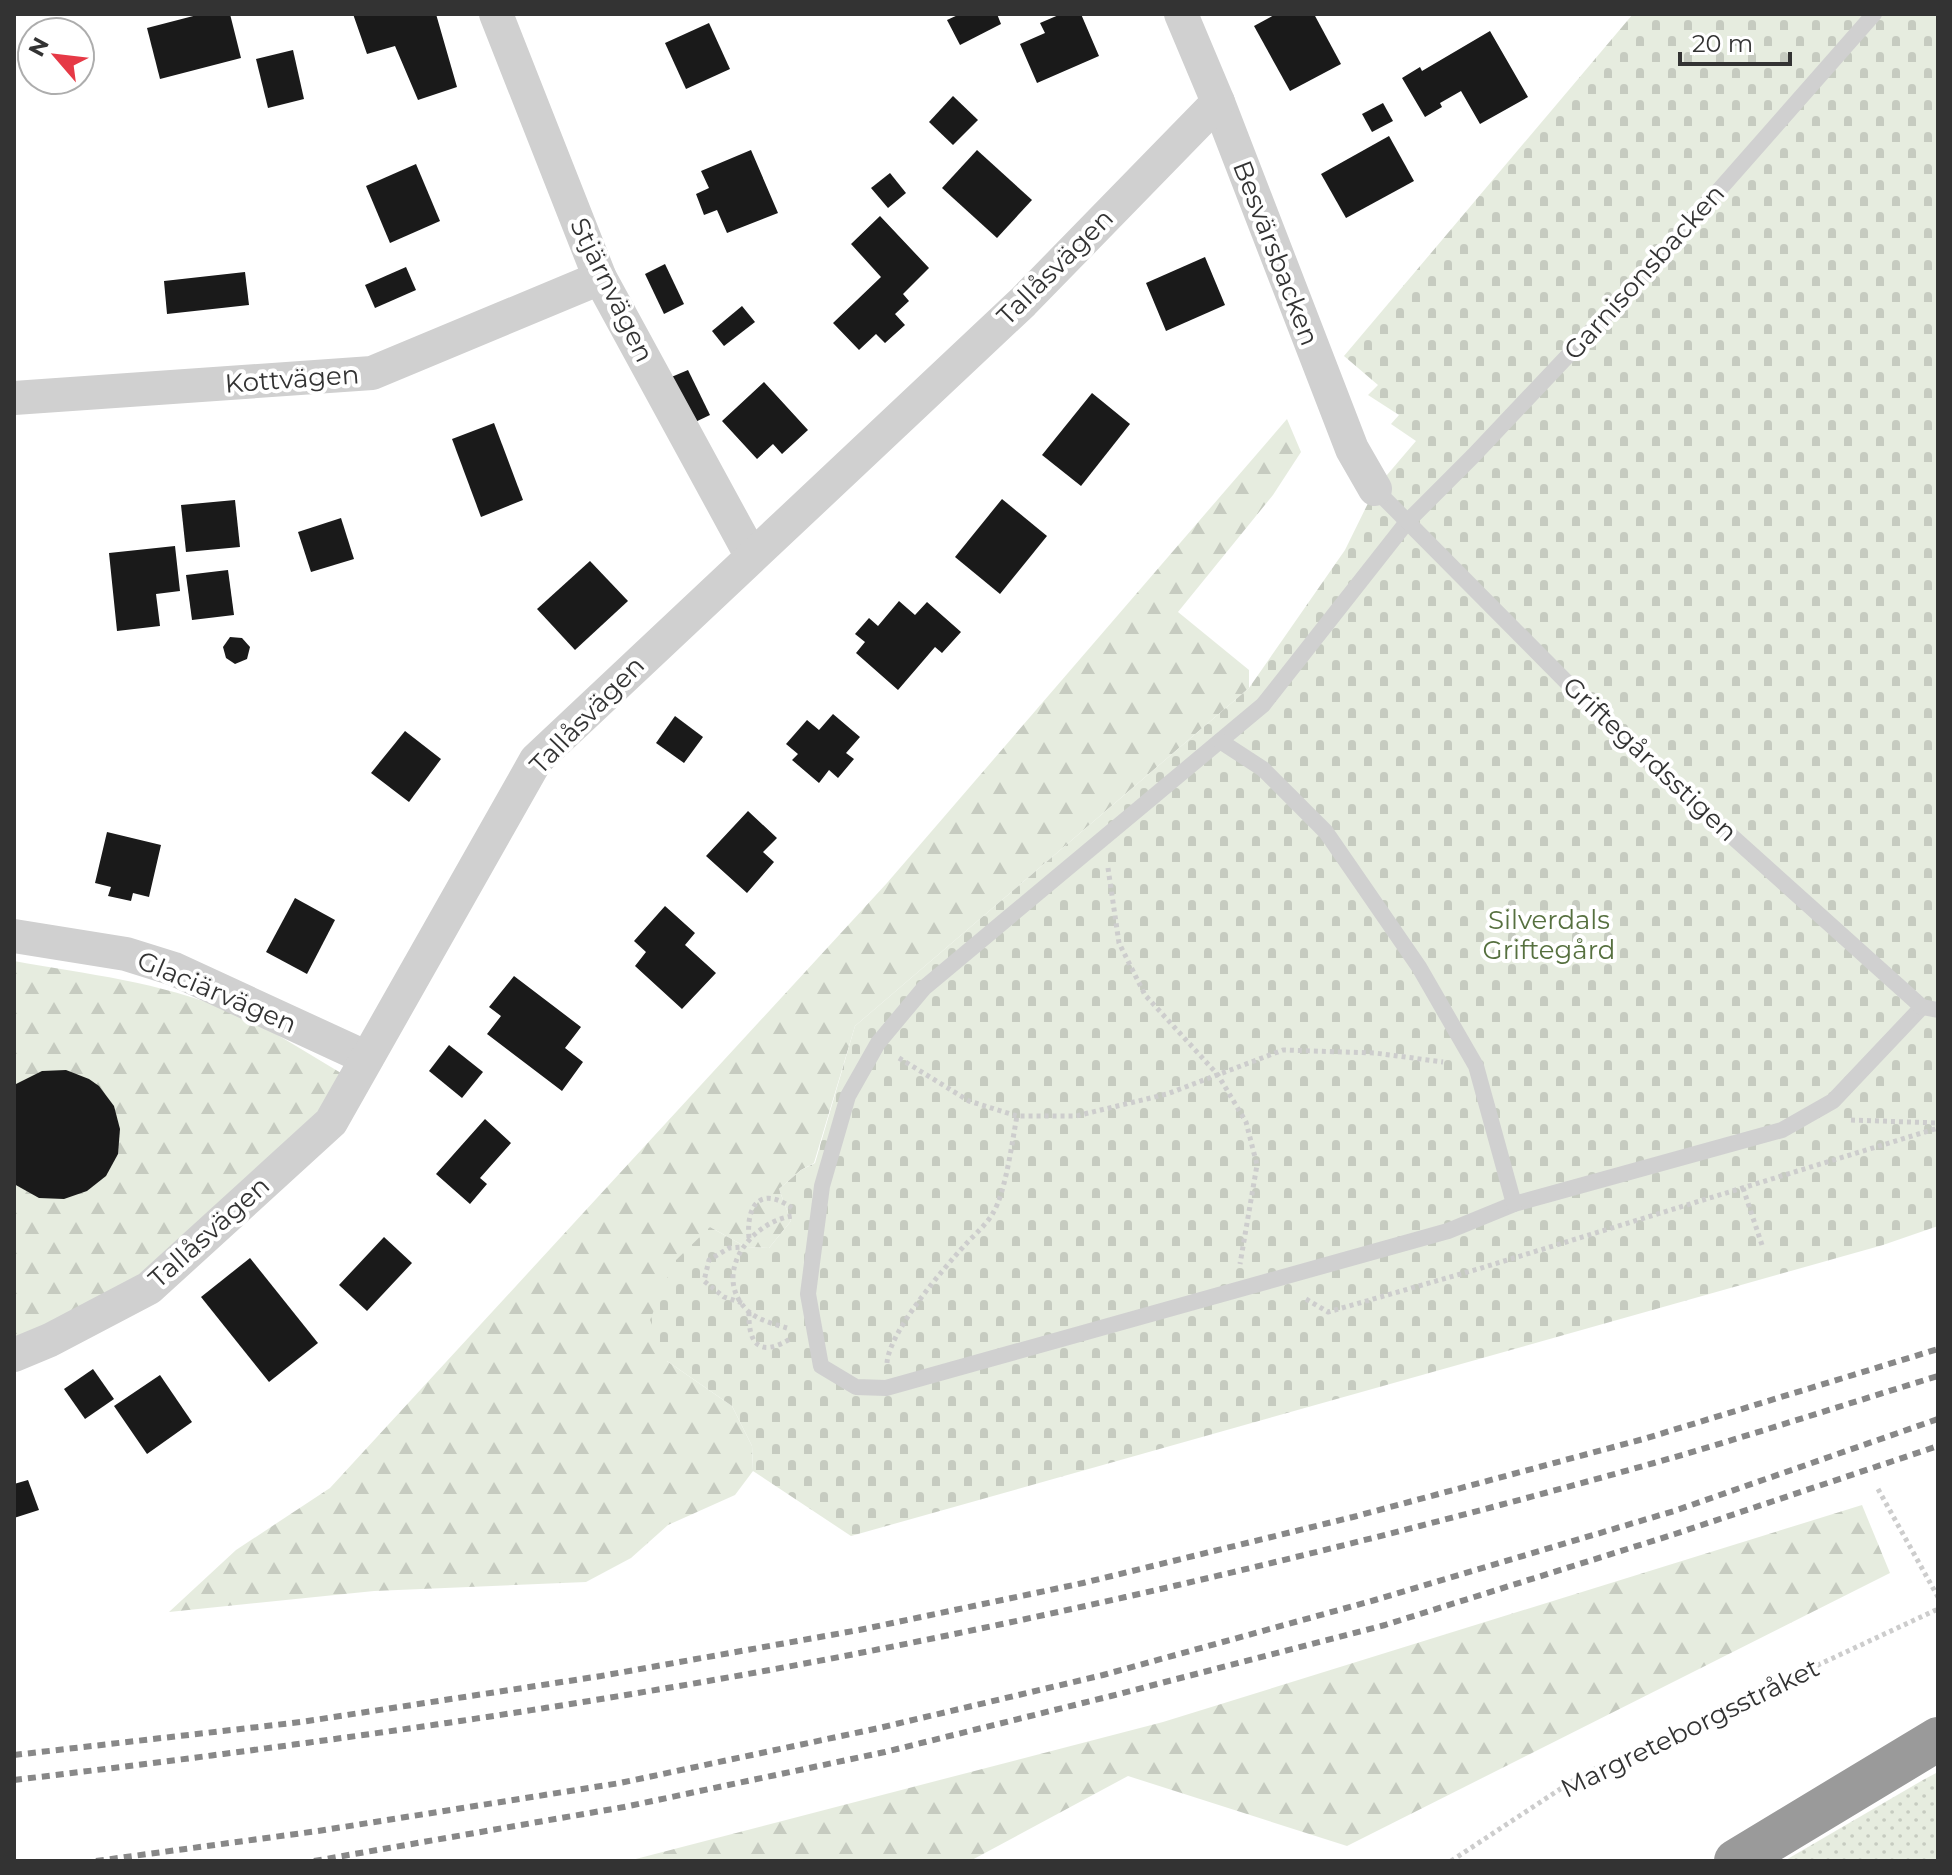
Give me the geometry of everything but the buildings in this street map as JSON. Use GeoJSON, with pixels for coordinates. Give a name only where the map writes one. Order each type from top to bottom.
{"type":"FeatureCollection","features":[{"type":"Feature","properties":{"kind":"highway"},"geometry":{"type":"LineString","coordinates":[[1736,1861],[1938,1739]]}},
{"type":"Feature","properties":{"kind":"street","name":"Stjärnvägen"},"geometry":{"type":"LineString","coordinates":[[496,14],[600,278],[751,555]]}},
{"type":"Feature","properties":{"kind":"street","name":"Besvärsbacken"},"geometry":{"type":"LineString","coordinates":[[1181,14],[1352,449],[1375,489]]}},
{"type":"Feature","properties":{"kind":"street","name":"Tallåsvägen"},"geometry":{"type":"LineString","coordinates":[[14,1355],[50,1340],[149,1288],[331,1122],[536,760],[1023,302],[1218,102]]}},
{"type":"Feature","properties":{"kind":"street","name":"Kottvägen"},"geometry":{"type":"LineString","coordinates":[[14,398],[372,373],[600,278]]}},
{"type":"Feature","properties":{"kind":"street","name":"Glaciärvägen"},"geometry":{"type":"LineString","coordinates":[[14,936],[126,954],[174,969],[367,1058]]}},
{"type":"Feature","properties":{"kind":"lane","name":"Garnisonsbacken"},"geometry":{"type":"LineString","coordinates":[[886,1388],[856,1387],[821,1366],[808,1331],[808,1294],[822,1186],[848,1096],[878,1043],[924,988],[1263,705],[1407,522],[1646,273],[1874,14]]}},
{"type":"Feature","properties":{"kind":"lane","name":"Griftegårdsstigen"},"geometry":{"type":"LineString","coordinates":[[1375,489],[1618,734],[1930,1008]]}},
{"type":"Feature","properties":{"kind":"lane"},"geometry":{"type":"LineString","coordinates":[[1220,741],[1263,769],[1326,832],[1419,967],[1476,1066],[1514,1204]]}},
{"type":"Feature","properties":{"kind":"lane"},"geometry":{"type":"LineString","coordinates":[[886,1388],[1448,1231],[1514,1204],[1782,1130],[1833,1101],[1930,1008]]}},
{"type":"Feature","properties":{"kind":"path"},"geometry":{"type":"LineString","coordinates":[[1103,838],[1119,943],[1145,995],[1218,1075],[1246,1122],[1257,1165],[1243,1256],[1232,1291]]}},
{"type":"Feature","properties":{"kind":"path"},"geometry":{"type":"LineString","coordinates":[[878,1043],[969,1101],[1017,1116],[1076,1116],[1167,1094],[1283,1050],[1375,1053],[1476,1066]]}},
{"type":"Feature","properties":{"kind":"path"},"geometry":{"type":"LineString","coordinates":[[886,1388],[888,1354],[905,1321],[952,1259],[994,1213],[1008,1166],[1017,1116]]}},
{"type":"Feature","properties":{"kind":"path"},"geometry":{"type":"LineString","coordinates":[[1802,1119],[1938,1125]]}},
{"type":"Feature","properties":{"kind":"path"},"geometry":{"type":"LineString","coordinates":[[1272,1280],[1328,1312],[1743,1188],[1938,1125]]}},
{"type":"Feature","properties":{"kind":"path"},"geometry":{"type":"LineString","coordinates":[[1743,1188],[1762,1245]]}},
{"type":"Feature","properties":{"kind":"path"},"geometry":{"type":"LineString","coordinates":[[749,1238],[750,1212],[764,1198],[787,1204],[802,1215],[776,1221],[749,1238],[742,1247],[732,1275],[742,1303],[749,1312],[767,1322],[808,1331]]}},
{"type":"Feature","properties":{"kind":"path"},"geometry":{"type":"LineString","coordinates":[[742,1247],[729,1248],[709,1260],[704,1281],[724,1297],[742,1303]]}},
{"type":"Feature","properties":{"kind":"path"},"geometry":{"type":"LineString","coordinates":[[749,1312],[750,1335],[753,1342],[763,1347],[774,1348],[808,1331]]}},
{"type":"Feature","properties":{"kind":"path"},"geometry":{"type":"LineString","coordinates":[[1878,1489],[1938,1597]]}},
{"type":"Feature","properties":{"kind":"path","name":"Margreteborgsstråket"},"geometry":{"type":"LineString","coordinates":[[1451,1861],[1580,1776],[1938,1609]]}},
{"type":"Feature","properties":{"kind":"green space","name":"Silverdals Griftegård"},"geometry":{"type":"Polygon","coordinates":[[[1633,14],[1938,14],[1938,1226],[1883,1245],[851,1536],[753,1471],[752,1446],[732,1406],[667,1361],[650,1320],[674,1262],[710,1227],[746,1247],[769,1248],[791,1221],[779,1189],[801,1170],[815,1163],[855,1026],[1249,688],[1345,550],[1375,489],[1416,441],[1391,424],[1399,415],[1368,395],[1378,385],[1344,356],[1633,14]]]}},
{"type":"Feature","properties":{"kind":"green space"},"geometry":{"type":"Polygon","coordinates":[[[1287,419],[1301,452],[1273,495],[1178,612],[1249,670],[1249,688],[855,1026],[814,1163],[779,1189],[791,1221],[769,1248],[746,1247],[710,1227],[667,1361],[732,1406],[752,1446],[753,1471],[735,1495],[668,1525],[631,1558],[586,1582],[374,1591],[169,1612],[236,1550],[330,1488],[887,883],[1287,419]]]}},
{"type":"Feature","properties":{"kind":"green space"},"geometry":{"type":"Polygon","coordinates":[[[14,961],[123,980],[203,1001],[258,1024],[341,1073],[304,1137],[122,1295],[14,1346],[14,961]]]}},
{"type":"Feature","properties":{"kind":"green space"},"geometry":{"type":"Polygon","coordinates":[[[1862,1505],[1890,1573],[1347,1846],[1128,1776],[970,1861],[628,1861],[1163,1722],[1862,1505]]]}},
{"type":"Feature","properties":{"kind":"green space"},"geometry":{"type":"Polygon","coordinates":[[[1938,1772],[1938,1861],[1784,1861],[1923,1780],[1938,1772]]]}},
{"type":"Feature","properties":{"kind":"railway"},"geometry":{"type":"LineString","coordinates":[[14,1755],[301,1722],[601,1676],[859,1630],[1083,1583],[1353,1517],[1647,1438],[1938,1349]]}},
{"type":"Feature","properties":{"kind":"railway"},"geometry":{"type":"LineString","coordinates":[[14,1780],[547,1708],[759,1672],[964,1632],[1163,1589],[1458,1516],[1690,1453],[1938,1376]]}},
{"type":"Feature","properties":{"kind":"railway"},"geometry":{"type":"LineString","coordinates":[[96,1861],[318,1831],[620,1783],[879,1728],[1103,1675],[1375,1600],[1674,1511],[1938,1419]]}},
{"type":"Feature","properties":{"kind":"railway"},"geometry":{"type":"LineString","coordinates":[[314,1861],[624,1807],[885,1752],[1111,1696],[1385,1625],[1675,1534],[1938,1446]]}}]}
